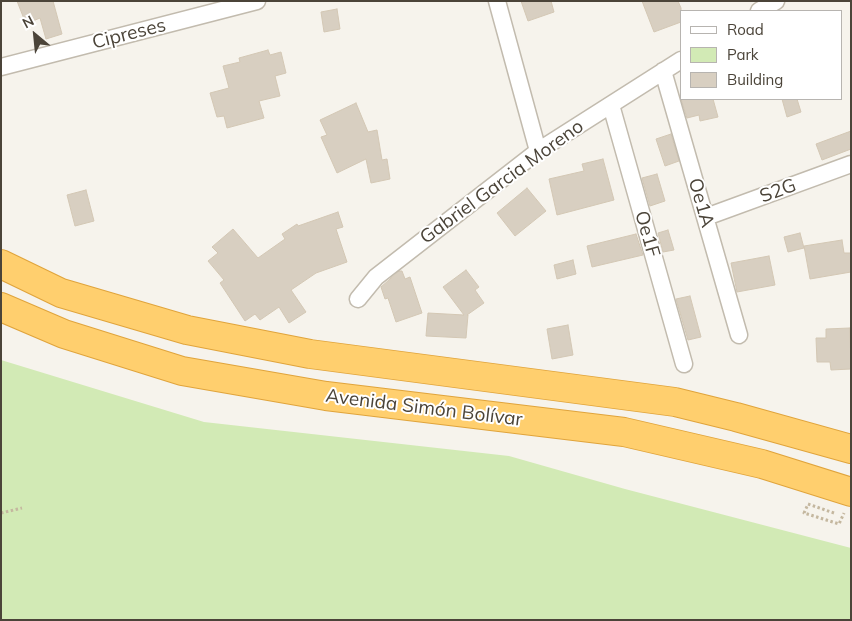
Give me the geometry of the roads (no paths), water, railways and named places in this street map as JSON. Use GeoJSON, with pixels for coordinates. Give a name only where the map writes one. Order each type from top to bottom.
{"type":"FeatureCollection","features":[{"type":"Feature","properties":{"kind":"highway","name":"Avenida Simón Bolívar"},"geometry":{"type":"LineString","coordinates":[[1,264],[61,293],[187,330],[310,354],[675,402],[851,449]]}},
{"type":"Feature","properties":{"kind":"highway","name":"Avenida Simón Bolívar"},"geometry":{"type":"LineString","coordinates":[[1,307],[64,334],[182,371],[326,396],[624,432],[762,464],[843,502]]}},
{"type":"Feature","properties":{"kind":"street","name":"Cipreses"},"geometry":{"type":"LineString","coordinates":[[1,67],[257,1]]}},
{"type":"Feature","properties":{"kind":"street"},"geometry":{"type":"LineString","coordinates":[[497,1],[538,151]]}},
{"type":"Feature","properties":{"kind":"street"},"geometry":{"type":"LineString","coordinates":[[761,10],[776,1]]}},
{"type":"Feature","properties":{"kind":"street","name":"Gabriel Garcia Moreno"},"geometry":{"type":"LineString","coordinates":[[358,299],[376,277],[538,151],[680,61]]}},
{"type":"Feature","properties":{"kind":"street","name":"Oe1A"},"geometry":{"type":"LineString","coordinates":[[663,71],[739,335]]}},
{"type":"Feature","properties":{"kind":"street","name":"Oe1F"},"geometry":{"type":"LineString","coordinates":[[610,105],[684,364]]}},
{"type":"Feature","properties":{"kind":"street","name":"S2G"},"geometry":{"type":"LineString","coordinates":[[706,217],[851,164]]}}]}
